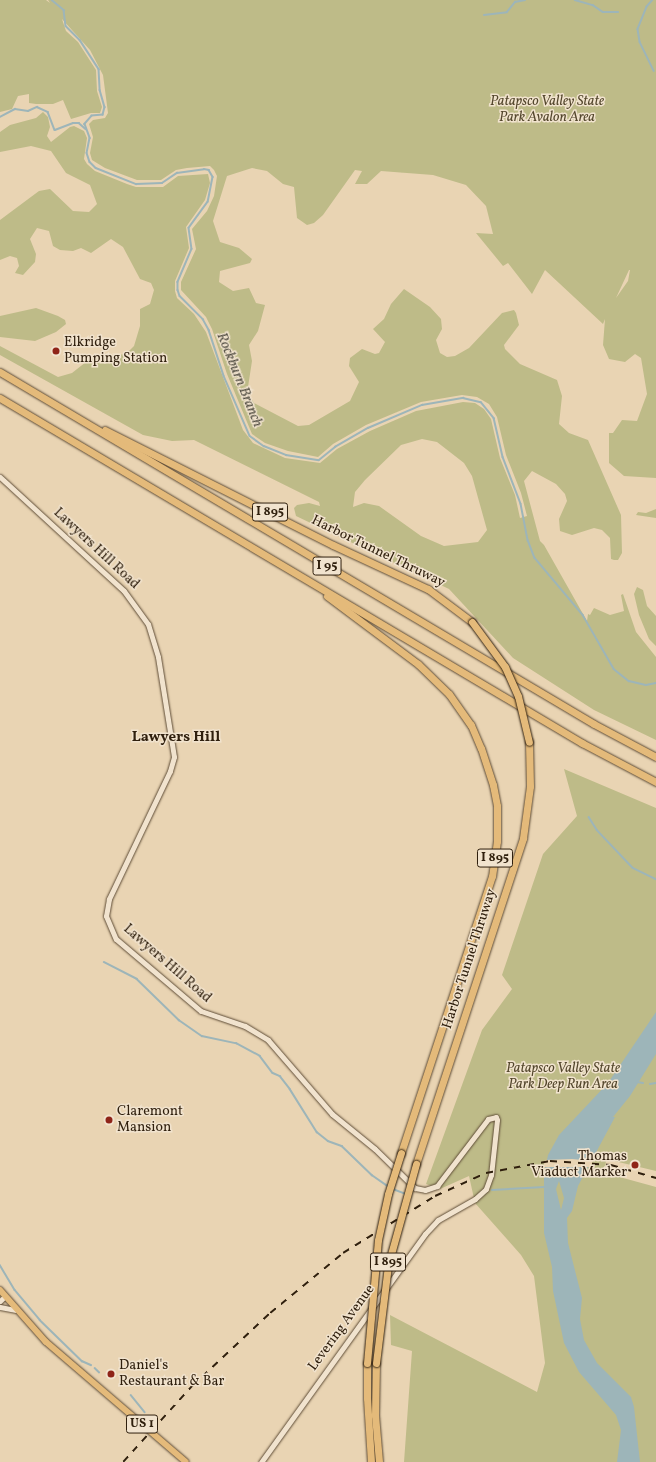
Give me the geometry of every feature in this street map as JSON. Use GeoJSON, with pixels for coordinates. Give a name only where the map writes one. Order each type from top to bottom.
{"type":"FeatureCollection","features":[{"type":"Feature","properties":{"kind":"highway","name":"I 95"},"geometry":{"type":"LineString","coordinates":[[0,372],[594,724],[656,756]]}},
{"type":"Feature","properties":{"kind":"highway","name":"I 95"},"geometry":{"type":"LineString","coordinates":[[0,398],[582,744],[656,782]]}},
{"type":"Feature","properties":{"kind":"highway","name":"Harbor Tunnel Thruway"},"geometry":{"type":"LineString","coordinates":[[62,409],[333,545],[428,589],[472,622],[498,654],[511,680],[522,711],[530,742],[530,786],[523,838],[416,1164],[388,1265],[376,1363],[375,1415],[379,1462]]}},
{"type":"Feature","properties":{"kind":"highway","name":"Harbor Tunnel Thruway"},"geometry":{"type":"LineString","coordinates":[[304,578],[362,625],[418,664],[449,694],[471,725],[481,748],[494,785],[497,806],[497,841],[492,876],[388,1194],[378,1240],[367,1363],[366,1398],[372,1462]]}},
{"type":"Feature","properties":{"kind":"main road","name":"US 1"},"geometry":{"type":"LineString","coordinates":[[0,1290],[2,1299],[15,1310],[46,1342],[186,1462]]}},
{"type":"Feature","properties":{"kind":"street","name":"Lawyers Hill Road"},"geometry":{"type":"LineString","coordinates":[[0,477],[108,574],[133,601],[148,624],[158,657],[174,757],[170,771],[109,899],[106,916],[116,939],[201,1011],[246,1026],[268,1040],[332,1114],[375,1150],[416,1188],[426,1190],[437,1186],[488,1119],[496,1117]]}},
{"type":"Feature","properties":{"kind":"street","name":"Levering Avenue"},"geometry":{"type":"LineString","coordinates":[[261,1462],[425,1234],[438,1220],[475,1199],[486,1189],[491,1175],[496,1117]]}},
{"type":"Feature","properties":{"kind":"street"},"geometry":{"type":"LineString","coordinates":[[0,1307],[15,1310]]}},
{"type":"Feature","properties":{"kind":"green space","name":"Patapsco Valley State Park Avalon Area"},"geometry":{"type":"Polygon","coordinates":[[[0,0],[46,0],[50,3],[48,0],[656,0],[656,478],[624,476],[609,463],[609,433],[613,433],[622,420],[637,421],[647,394],[641,358],[635,354],[625,362],[609,359],[603,345],[605,319],[603,324],[545,270],[532,294],[508,263],[503,266],[476,233],[493,234],[486,206],[466,185],[433,175],[381,171],[367,184],[355,184],[362,171],[355,170],[323,215],[314,223],[307,225],[297,218],[294,187],[283,184],[267,171],[252,168],[227,176],[213,221],[220,242],[239,248],[252,259],[250,263],[220,271],[219,282],[233,291],[249,288],[256,303],[265,305],[258,331],[249,345],[252,361],[248,387],[250,396],[254,403],[298,426],[309,425],[350,401],[359,382],[349,366],[350,358],[362,349],[375,354],[379,353],[385,342],[373,329],[384,319],[391,304],[404,289],[430,307],[441,319],[442,329],[436,340],[440,353],[447,357],[455,356],[469,348],[502,313],[514,310],[519,325],[504,345],[505,349],[520,364],[557,380],[562,396],[559,424],[569,433],[588,440],[621,515],[622,553],[618,560],[614,560],[611,559],[610,538],[602,530],[594,528],[572,535],[560,531],[559,519],[567,501],[565,494],[556,484],[532,471],[524,481],[540,541],[544,545],[587,621],[588,614],[590,615],[594,608],[610,615],[624,611],[621,595],[623,594],[636,632],[656,657],[656,740],[594,710],[513,658],[449,589],[296,516],[294,508],[297,505],[309,503],[320,506],[319,502],[194,440],[172,441],[143,435],[0,355],[0,346],[58,377],[72,373],[91,358],[126,354],[134,346],[140,326],[140,309],[150,304],[154,290],[151,283],[140,279],[123,247],[111,239],[91,253],[81,248],[73,251],[60,250],[53,246],[49,231],[37,228],[30,239],[36,254],[35,262],[23,275],[15,273],[19,266],[17,258],[10,256],[0,260],[0,220],[39,191],[50,189],[73,211],[89,212],[97,204],[90,185],[66,173],[51,151],[31,146],[0,152],[0,132],[10,125],[36,118],[43,112],[48,117],[50,127],[47,136],[51,142],[70,127],[74,126],[84,131],[87,138],[84,159],[87,164],[95,171],[127,184],[136,187],[163,187],[178,176],[208,174],[210,183],[205,200],[186,227],[189,248],[175,281],[175,291],[177,298],[194,314],[206,332],[243,430],[253,443],[285,458],[320,463],[337,449],[370,431],[416,411],[463,402],[475,403],[484,409],[491,419],[500,458],[515,495],[520,518],[527,516],[521,493],[506,455],[497,417],[489,404],[477,397],[462,395],[421,402],[366,425],[333,444],[318,457],[288,451],[265,443],[252,434],[227,374],[212,329],[206,317],[181,290],[181,282],[196,249],[192,229],[207,211],[214,196],[217,176],[210,166],[176,170],[161,180],[137,180],[105,168],[92,160],[90,153],[93,137],[89,124],[93,120],[105,118],[108,113],[103,75],[90,50],[62,19],[66,31],[78,42],[96,70],[97,91],[102,107],[100,113],[91,113],[71,119],[63,100],[53,104],[29,103],[29,94],[18,96],[12,109],[0,112],[0,0]],[[629,270],[616,298],[628,281],[629,270]],[[422,439],[401,445],[365,480],[355,492],[353,507],[364,503],[379,506],[421,536],[444,546],[478,542],[487,530],[472,476],[464,463],[437,442],[422,439]]]}},
{"type":"Feature","properties":{"kind":"green space"},"geometry":{"type":"Polygon","coordinates":[[[36,308],[58,316],[65,320],[66,324],[56,332],[35,341],[0,337],[0,316],[36,308]]]}},
{"type":"Feature","properties":{"kind":"green space"},"geometry":{"type":"Polygon","coordinates":[[[656,509],[656,518],[636,515],[638,512],[646,513],[656,509]]]}},
{"type":"Feature","properties":{"kind":"green space"},"geometry":{"type":"Polygon","coordinates":[[[637,587],[643,590],[647,606],[656,616],[656,646],[649,639],[639,615],[634,594],[637,587]]]}},
{"type":"Feature","properties":{"kind":"green space","name":"Patapsco Valley State Park Deep Run Area"},"geometry":{"type":"Polygon","coordinates":[[[564,769],[656,808],[656,1171],[606,1159],[605,1173],[656,1187],[656,1462],[404,1462],[412,1351],[391,1345],[390,1315],[537,1392],[545,1363],[534,1276],[521,1255],[475,1203],[469,1176],[440,1189],[426,1184],[482,1030],[512,989],[502,975],[543,854],[577,816],[564,769]]]}},
{"type":"Feature","properties":{"kind":"water"},"geometry":{"type":"Polygon","coordinates":[[[656,1012],[656,1054],[630,1096],[613,1117],[615,1117],[578,1186],[572,1211],[567,1218],[568,1243],[582,1298],[580,1319],[584,1340],[597,1363],[631,1397],[634,1407],[640,1462],[617,1462],[621,1430],[616,1415],[579,1372],[564,1343],[553,1291],[552,1267],[544,1233],[544,1173],[548,1155],[559,1135],[608,1083],[656,1012]],[[559,1181],[556,1189],[561,1210],[564,1198],[559,1181]]]}},
{"type":"Feature","properties":{"kind":"pier"},"geometry":{"type":"Polygon","coordinates":[[[572,1159],[593,1161],[590,1167],[543,1167],[545,1160],[572,1159]]]}},
{"type":"Feature","properties":{"kind":"waterway","name":"Rockburn Branch"},"geometry":{"type":"LineString","coordinates":[[52,0],[64,10],[66,26],[80,40],[99,69],[100,90],[105,107],[103,115],[92,116],[85,124],[90,138],[87,153],[90,162],[96,168],[136,184],[162,183],[177,173],[204,169],[209,170],[213,177],[208,202],[189,228],[192,249],[178,282],[178,290],[180,296],[203,319],[209,330],[224,376],[250,436],[264,446],[286,455],[319,460],[335,447],[368,428],[422,405],[463,398],[481,402],[494,418],[503,457],[521,504],[528,540],[535,558],[583,615],[614,669],[629,681],[646,685],[656,683]]}},
{"type":"Feature","properties":{"kind":"waterway"},"geometry":{"type":"LineString","coordinates":[[484,15],[507,12],[515,2],[525,0]]}},
{"type":"Feature","properties":{"kind":"waterway"},"geometry":{"type":"LineString","coordinates":[[575,0],[593,5],[603,12],[618,12]]}},
{"type":"Feature","properties":{"kind":"waterway"},"geometry":{"type":"LineString","coordinates":[[653,0],[647,7],[638,29],[640,42],[654,71]]}},
{"type":"Feature","properties":{"kind":"waterway"},"geometry":{"type":"LineString","coordinates":[[0,117],[15,109],[28,111],[37,107],[48,112],[55,130],[73,123],[79,123],[86,129]]}},
{"type":"Feature","properties":{"kind":"waterway"},"geometry":{"type":"LineString","coordinates":[[589,817],[597,830],[633,868],[656,879]]}},
{"type":"Feature","properties":{"kind":"waterway"},"geometry":{"type":"LineString","coordinates":[[104,962],[137,979],[179,1020],[202,1036],[236,1043],[260,1056],[273,1073],[280,1076],[290,1089],[317,1132],[328,1141],[342,1146],[372,1175],[388,1186]]}},
{"type":"Feature","properties":{"kind":"waterway"},"geometry":{"type":"LineString","coordinates":[[637,1082],[643,1083]]}},
{"type":"Feature","properties":{"kind":"waterway"},"geometry":{"type":"LineString","coordinates":[[650,1084],[656,1083]]}},
{"type":"Feature","properties":{"kind":"waterway"},"geometry":{"type":"LineString","coordinates":[[492,1190],[544,1187]]}},
{"type":"Feature","properties":{"kind":"waterway"},"geometry":{"type":"LineString","coordinates":[[393,1189],[406,1194]]}},
{"type":"Feature","properties":{"kind":"waterway"},"geometry":{"type":"LineString","coordinates":[[0,1265],[15,1290],[40,1320],[82,1361],[91,1365]]}},
{"type":"Feature","properties":{"kind":"waterway"},"geometry":{"type":"LineString","coordinates":[[95,1368],[99,1372]]}},
{"type":"Feature","properties":{"kind":"waterway"},"geometry":{"type":"LineString","coordinates":[[131,1395],[145,1412]]}},
{"type":"Feature","properties":{"kind":"railway"},"geometry":{"type":"LineString","coordinates":[[123,1462],[192,1386],[270,1313],[343,1253],[435,1196],[486,1173],[550,1161],[611,1165],[656,1178]]}},
{"type":"Feature","properties":{"kind":"place","name":"Elkridge Pumping Station"},"geometry":{"type":"Point","coordinates":[56,351]}},
{"type":"Feature","properties":{"kind":"place","name":"Claremont Mansion"},"geometry":{"type":"Point","coordinates":[109,1120]}},
{"type":"Feature","properties":{"kind":"place","name":"Thomas Viaduct Marker"},"geometry":{"type":"Point","coordinates":[635,1165]}},
{"type":"Feature","properties":{"kind":"place","name":"Daniel's Restaurant & Bar"},"geometry":{"type":"Point","coordinates":[111,1374]}},
{"type":"Feature","properties":{"kind":"district","name":"Lawyers Hill"},"geometry":{"type":"Point","coordinates":[176,738]}}]}
